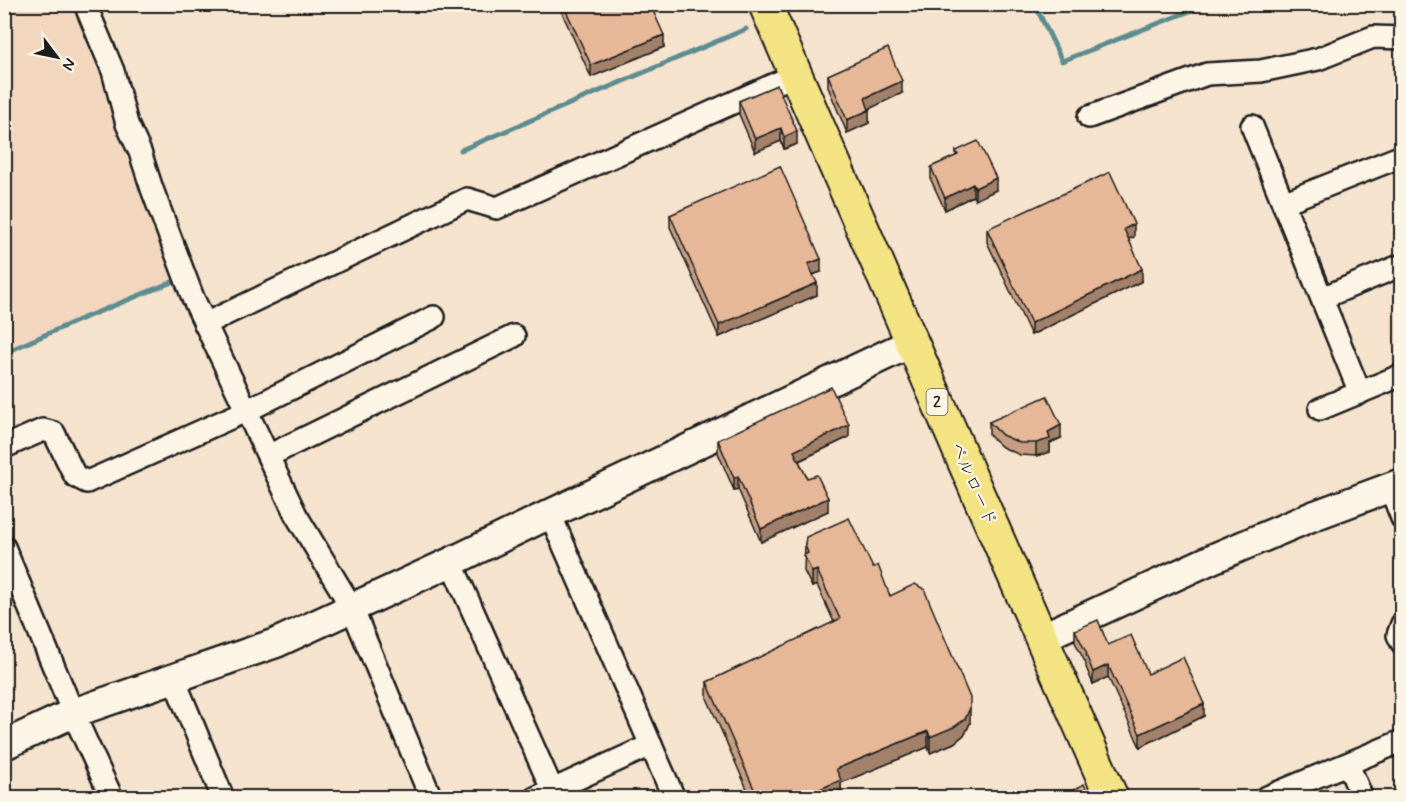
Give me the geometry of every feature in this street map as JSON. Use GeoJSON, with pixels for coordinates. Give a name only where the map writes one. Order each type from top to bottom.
{"type":"FeatureCollection","features":[{"type":"Feature","properties":{"kind":"main road","name":"ベルロード"},"geometry":{"type":"LineString","coordinates":[[765,4],[911,343],[1113,798]]}},
{"type":"Feature","properties":{"kind":"street"},"geometry":{"type":"LineString","coordinates":[[85,4],[113,71],[128,124],[193,298],[296,515],[352,608],[431,798]]}},
{"type":"Feature","properties":{"kind":"street"},"geometry":{"type":"LineString","coordinates":[[1089,118],[1207,74],[1261,71],[1318,59],[1373,37],[1401,38]]}},
{"type":"Feature","properties":{"kind":"street"},"geometry":{"type":"LineString","coordinates":[[206,324],[467,199],[497,208],[795,75]]}},
{"type":"Feature","properties":{"kind":"street"},"geometry":{"type":"LineString","coordinates":[[1252,126],[1360,393]]}},
{"type":"Feature","properties":{"kind":"street"},"geometry":{"type":"LineString","coordinates":[[1283,203],[1401,156]]}},
{"type":"Feature","properties":{"kind":"street"},"geometry":{"type":"LineString","coordinates":[[1322,298],[1401,265]]}},
{"type":"Feature","properties":{"kind":"street"},"geometry":{"type":"LineString","coordinates":[[4,447],[43,430],[54,433],[75,476],[87,482],[246,411],[434,317]]}},
{"type":"Feature","properties":{"kind":"street"},"geometry":{"type":"LineString","coordinates":[[268,456],[514,336]]}},
{"type":"Feature","properties":{"kind":"street"},"geometry":{"type":"LineString","coordinates":[[4,745],[74,713],[276,643],[911,343]]}},
{"type":"Feature","properties":{"kind":"street"},"geometry":{"type":"LineString","coordinates":[[1320,409],[1401,375]]}},
{"type":"Feature","properties":{"kind":"street"},"geometry":{"type":"LineString","coordinates":[[1041,639],[1214,558],[1313,516],[1396,485],[1401,518]]}},
{"type":"Feature","properties":{"kind":"street"},"geometry":{"type":"LineString","coordinates":[[550,514],[674,798]]}},
{"type":"Feature","properties":{"kind":"street"},"geometry":{"type":"LineString","coordinates":[[4,547],[111,798]]}},
{"type":"Feature","properties":{"kind":"street"},"geometry":{"type":"LineString","coordinates":[[451,562],[548,795],[651,745]]}},
{"type":"Feature","properties":{"kind":"street"},"geometry":{"type":"LineString","coordinates":[[1401,624],[1398,635],[1401,643]]}},
{"type":"Feature","properties":{"kind":"street"},"geometry":{"type":"LineString","coordinates":[[174,679],[224,798]]}},
{"type":"Feature","properties":{"kind":"street"},"geometry":{"type":"LineString","coordinates":[[1266,798],[1401,741]]}},
{"type":"Feature","properties":{"kind":"street"},"geometry":{"type":"LineString","coordinates":[[1348,764],[1362,798]]}},
{"type":"Feature","properties":{"kind":"shaded area"},"geometry":{"type":"Polygon","coordinates":[[[4,5],[70,5],[108,98],[142,200],[176,277],[5,354],[4,5]]]}},
{"type":"Feature","properties":{"kind":"building"},"geometry":{"type":"Polygon","coordinates":[[[563,4],[650,4],[664,35],[591,65],[563,4]]]}},
{"type":"Feature","properties":{"kind":"building"},"geometry":{"type":"Polygon","coordinates":[[[888,48],[902,81],[865,98],[869,110],[847,120],[828,75],[888,48]]]}},
{"type":"Feature","properties":{"kind":"building"},"geometry":{"type":"Polygon","coordinates":[[[777,85],[797,131],[784,137],[781,128],[755,139],[739,101],[777,85]]]}},
{"type":"Feature","properties":{"kind":"building"},"geometry":{"type":"Polygon","coordinates":[[[978,141],[996,178],[975,188],[973,184],[945,198],[931,167],[958,155],[956,151],[978,141]]]}},
{"type":"Feature","properties":{"kind":"building"},"geometry":{"type":"Polygon","coordinates":[[[780,166],[821,259],[808,264],[817,283],[719,325],[670,215],[780,166]]]}},
{"type":"Feature","properties":{"kind":"building"},"geometry":{"type":"Polygon","coordinates":[[[1110,172],[1134,224],[1124,229],[1142,269],[1031,323],[987,229],[1110,172]]]}},
{"type":"Feature","properties":{"kind":"building"},"geometry":{"type":"Polygon","coordinates":[[[831,387],[849,425],[794,451],[807,478],[817,475],[828,498],[761,529],[738,476],[734,478],[718,440],[831,387]]]}},
{"type":"Feature","properties":{"kind":"building"},"geometry":{"type":"Polygon","coordinates":[[[1047,396],[1061,425],[1048,432],[1050,439],[1036,443],[1020,443],[1002,435],[989,422],[1047,396]]]}},
{"type":"Feature","properties":{"kind":"building"},"geometry":{"type":"Polygon","coordinates":[[[849,518],[873,568],[878,565],[890,596],[915,584],[924,589],[970,698],[970,708],[965,719],[954,727],[930,737],[928,731],[836,769],[841,780],[799,798],[758,798],[707,682],[840,619],[817,570],[812,572],[804,555],[808,553],[805,544],[806,537],[849,518]]]}},
{"type":"Feature","properties":{"kind":"building"},"geometry":{"type":"Polygon","coordinates":[[[1098,620],[1108,645],[1131,635],[1148,674],[1183,657],[1204,704],[1140,734],[1108,665],[1093,672],[1075,630],[1098,620]]]}},
{"type":"Feature","properties":{"kind":"building"},"geometry":{"type":"Polygon","coordinates":[[[1084,784],[1090,798],[1064,798],[1064,796],[1084,784]]]}},
{"type":"Feature","properties":{"kind":"waterway"},"geometry":{"type":"LineString","coordinates":[[793,9],[804,4]]}},
{"type":"Feature","properties":{"kind":"waterway"},"geometry":{"type":"LineString","coordinates":[[1039,13],[1062,61],[1208,4]]}},
{"type":"Feature","properties":{"kind":"waterway"},"geometry":{"type":"LineString","coordinates":[[461,150],[746,29]]}},
{"type":"Feature","properties":{"kind":"waterway"},"geometry":{"type":"LineString","coordinates":[[4,353],[177,280]]}}]}
